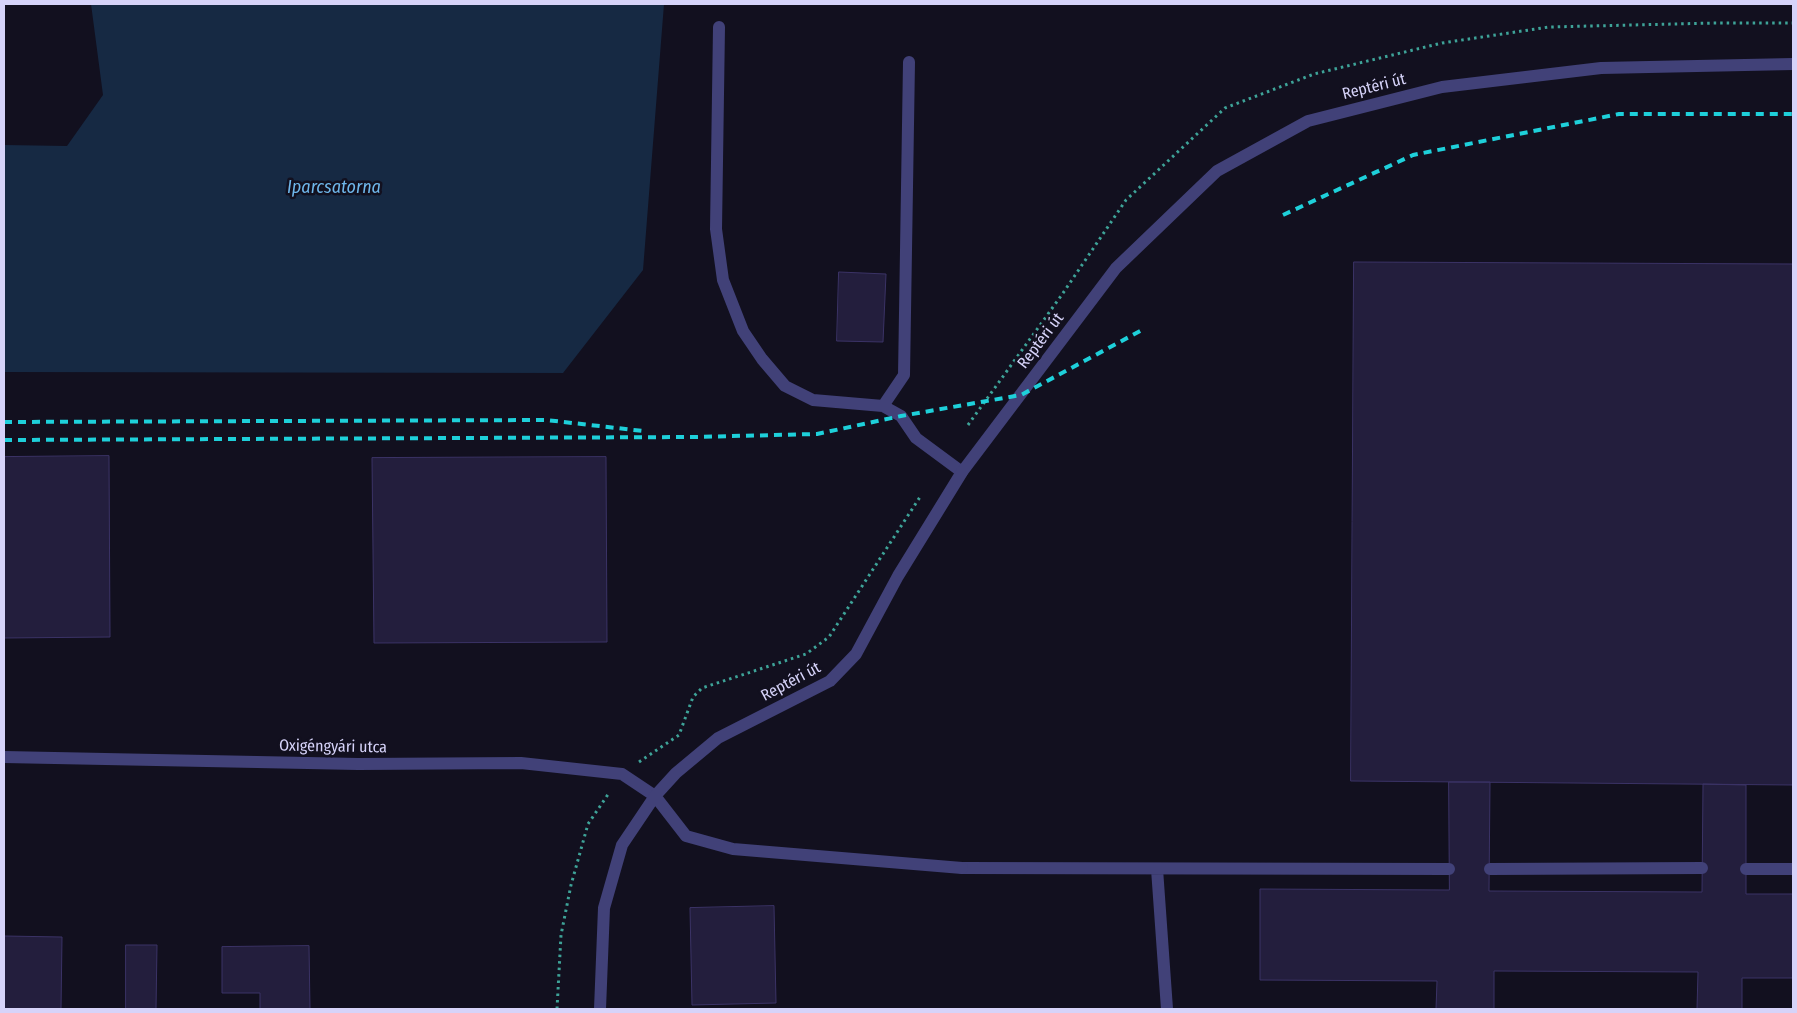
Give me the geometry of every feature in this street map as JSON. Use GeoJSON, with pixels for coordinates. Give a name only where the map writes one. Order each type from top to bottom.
{"type":"FeatureCollection","features":[{"type":"Feature","properties":{"kind":"street"},"geometry":{"type":"LineString","coordinates":[[719,27],[716,229],[723,280],[743,331],[762,359],[785,386],[813,400],[883,406],[902,416],[916,438],[962,472]]}},
{"type":"Feature","properties":{"kind":"street"},"geometry":{"type":"LineString","coordinates":[[883,406],[904,375],[909,62]]}},
{"type":"Feature","properties":{"kind":"street","name":"Reptéri út"},"geometry":{"type":"LineString","coordinates":[[600,1009],[604,908],[622,845],[655,796],[676,773],[718,738],[830,681],[856,654],[898,576],[962,472],[1116,268],[1217,170],[1308,121],[1442,87],[1600,68],[1793,64]]}},
{"type":"Feature","properties":{"kind":"street","name":"Oxigéngyári utca"},"geometry":{"type":"LineString","coordinates":[[4,757],[358,764],[521,763],[622,774],[655,796],[686,836],[732,849],[962,868],[1449,869]]}},
{"type":"Feature","properties":{"kind":"street"},"geometry":{"type":"LineString","coordinates":[[1490,869],[1702,868]]}},
{"type":"Feature","properties":{"kind":"street"},"geometry":{"type":"LineString","coordinates":[[1746,868],[1793,869]]}},
{"type":"Feature","properties":{"kind":"street"},"geometry":{"type":"LineString","coordinates":[[1157,869],[1167,1009]]}},
{"type":"Feature","properties":{"kind":"path"},"geometry":{"type":"LineString","coordinates":[[965,430],[1061,296],[1126,200],[1225,108],[1314,74],[1452,42],[1549,27],[1793,23]]}},
{"type":"Feature","properties":{"kind":"path"},"geometry":{"type":"LineString","coordinates":[[558,1009],[561,935],[571,885],[588,824],[622,774],[679,735],[693,697],[702,688],[806,654],[829,637],[923,492]]}},
{"type":"Feature","properties":{"kind":"water","name":"Iparcsatorna"},"geometry":{"type":"Polygon","coordinates":[[[91,4],[664,4],[643,270],[563,373],[4,372],[4,145],[67,146],[103,95],[91,4]]]}},
{"type":"Feature","properties":{"kind":"building"},"geometry":{"type":"Polygon","coordinates":[[[1354,262],[1793,264],[1793,785],[1351,781],[1354,262]]]}},
{"type":"Feature","properties":{"kind":"building"},"geometry":{"type":"Polygon","coordinates":[[[839,272],[886,274],[883,342],[837,341],[839,272]]]}},
{"type":"Feature","properties":{"kind":"building"},"geometry":{"type":"Polygon","coordinates":[[[109,456],[110,637],[4,638],[4,457],[109,456]]]}},
{"type":"Feature","properties":{"kind":"building"},"geometry":{"type":"Polygon","coordinates":[[[606,457],[607,642],[374,643],[372,458],[606,457]]]}},
{"type":"Feature","properties":{"kind":"building"},"geometry":{"type":"Polygon","coordinates":[[[1449,782],[1490,782],[1489,891],[1702,892],[1703,784],[1746,785],[1746,894],[1793,894],[1793,978],[1742,978],[1742,1009],[1697,1009],[1698,972],[1494,971],[1494,1009],[1436,1009],[1437,981],[1260,980],[1260,889],[1449,890],[1449,782]]]}},
{"type":"Feature","properties":{"kind":"building"},"geometry":{"type":"Polygon","coordinates":[[[774,906],[776,1003],[692,1005],[690,908],[774,906]]]}},
{"type":"Feature","properties":{"kind":"building"},"geometry":{"type":"Polygon","coordinates":[[[4,936],[62,937],[61,1009],[4,1009],[4,936]]]}},
{"type":"Feature","properties":{"kind":"building"},"geometry":{"type":"Polygon","coordinates":[[[126,945],[157,945],[156,1009],[126,1009],[126,945]]]}},
{"type":"Feature","properties":{"kind":"building"},"geometry":{"type":"Polygon","coordinates":[[[309,946],[310,1009],[260,1009],[260,993],[222,993],[222,947],[309,946]]]}},
{"type":"Feature","properties":{"kind":"railway"},"geometry":{"type":"LineString","coordinates":[[1283,215],[1413,155],[1619,114],[1793,114]]}},
{"type":"Feature","properties":{"kind":"railway"},"geometry":{"type":"LineString","coordinates":[[4,440],[693,437],[817,434],[901,416],[1021,395],[1142,330]]}},
{"type":"Feature","properties":{"kind":"railway"},"geometry":{"type":"LineString","coordinates":[[4,422],[546,420],[643,431]]}}]}
